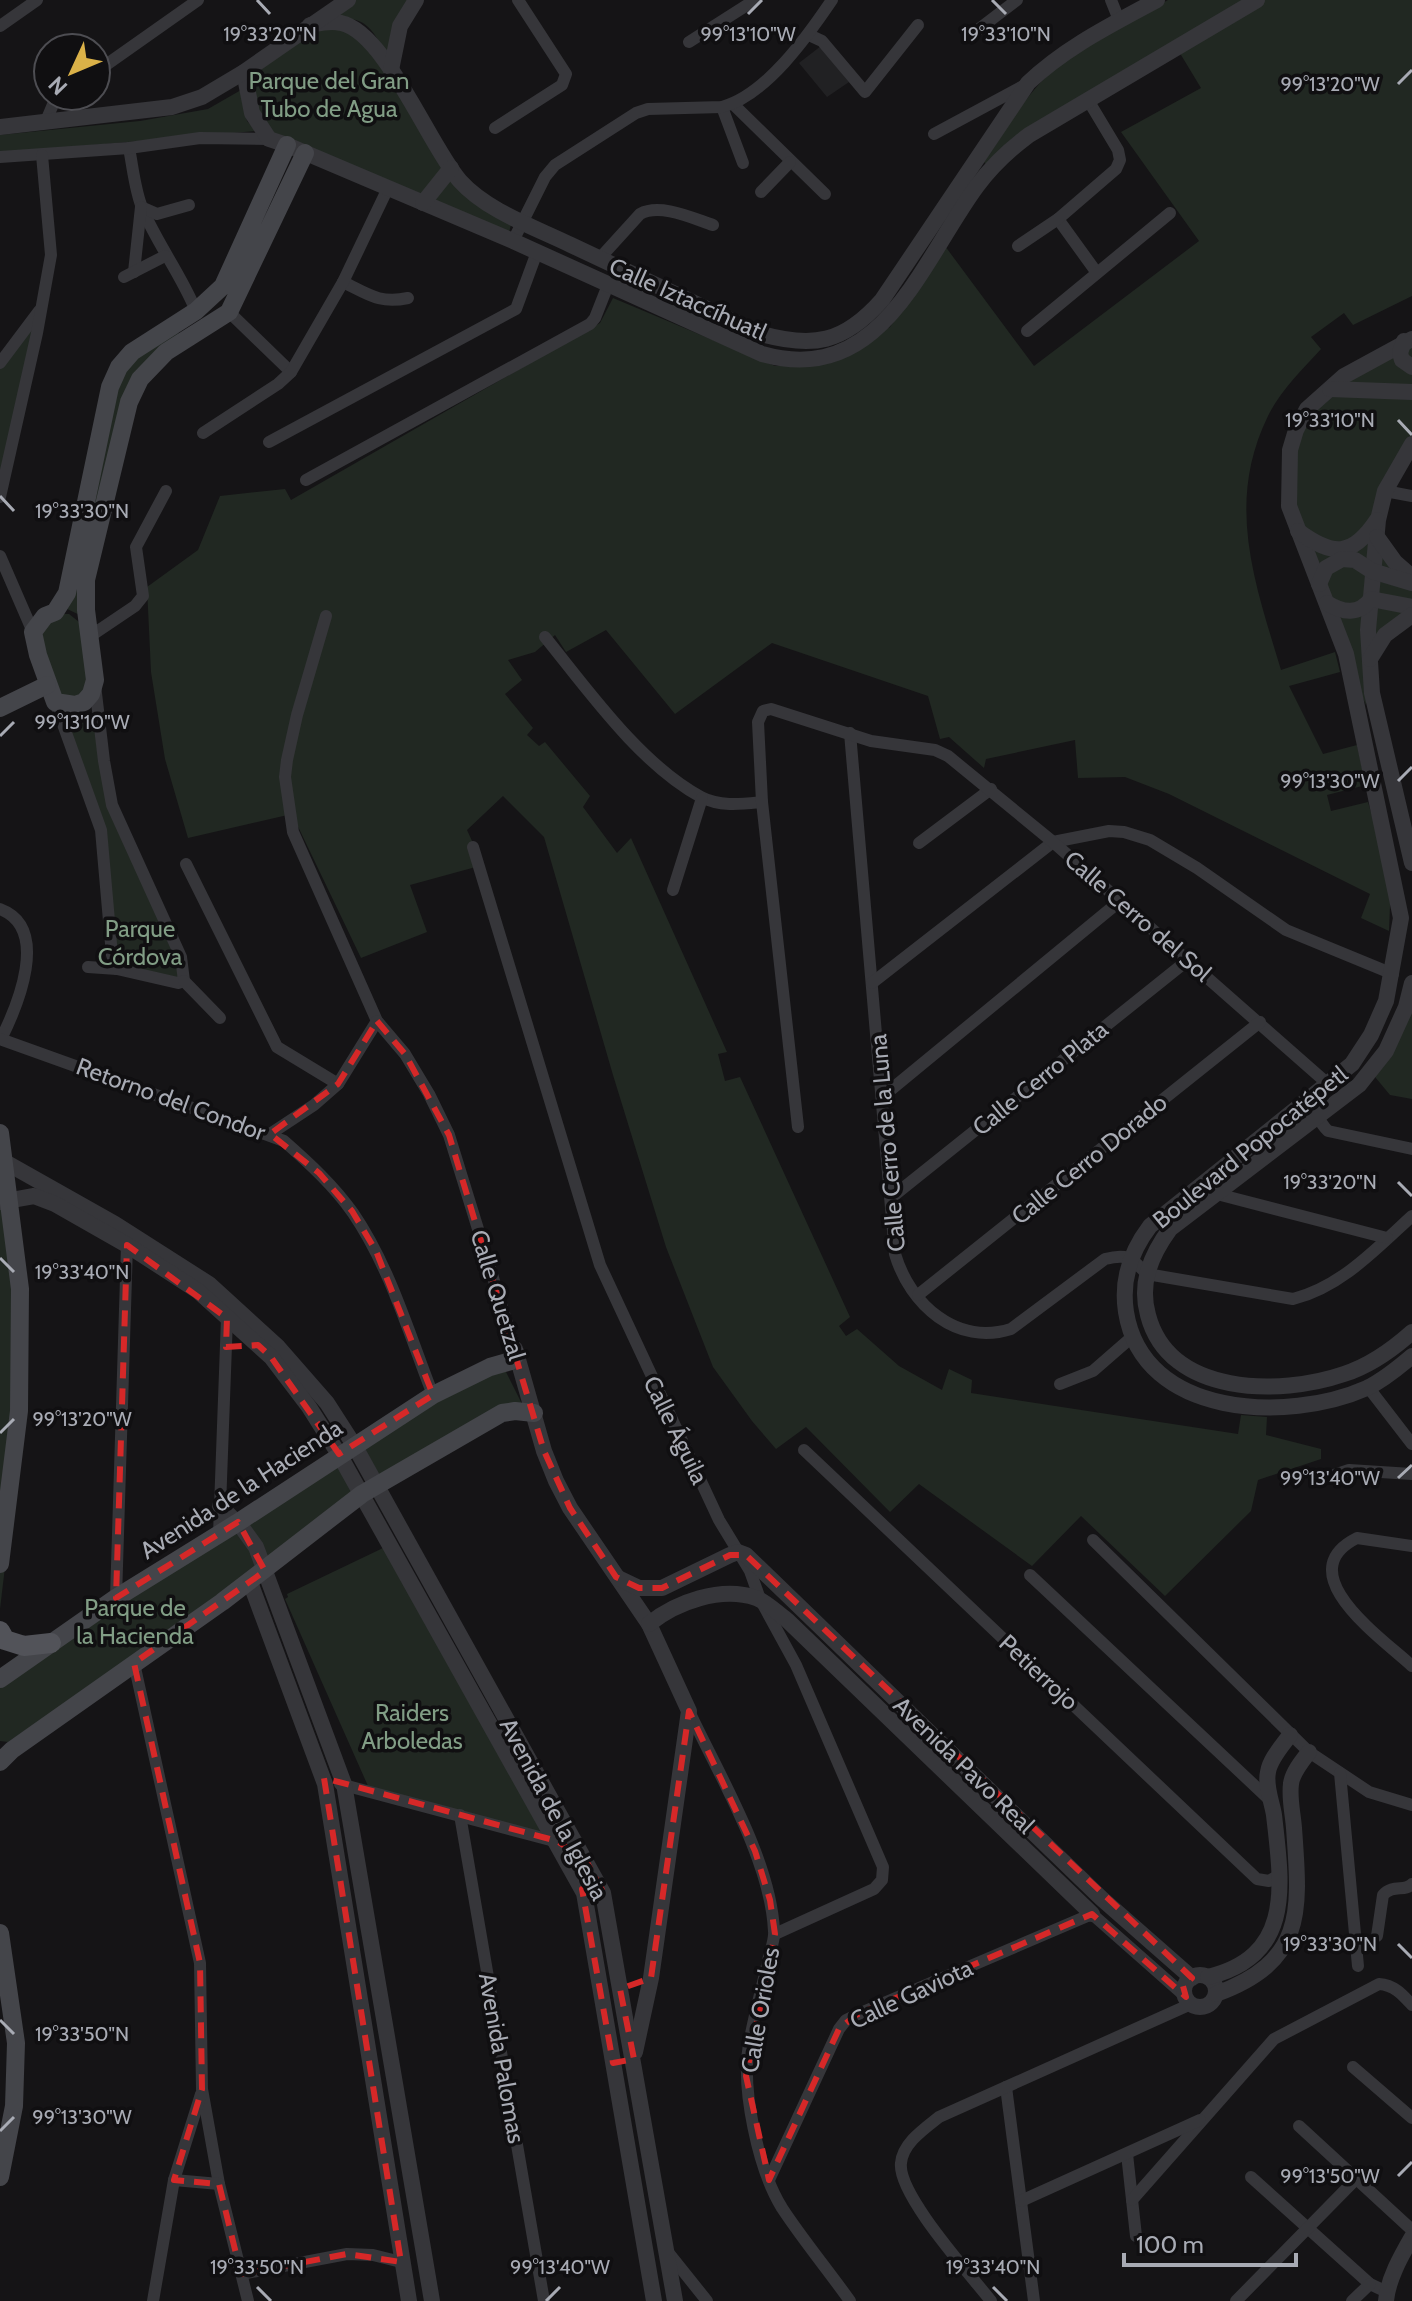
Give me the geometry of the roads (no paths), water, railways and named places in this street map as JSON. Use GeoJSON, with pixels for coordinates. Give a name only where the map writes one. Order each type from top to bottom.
{"type":"FeatureCollection","features":[{"type":"Feature","properties":{"kind":"main road"},"geometry":{"type":"LineString","coordinates":[[55,612],[67,593],[110,387],[125,359],[196,311],[223,286],[287,145]]}},
{"type":"Feature","properties":{"kind":"main road"},"geometry":{"type":"LineString","coordinates":[[0,708],[51,693],[75,705],[84,702],[91,694],[95,680],[86,610],[86,580],[129,402],[140,379],[166,352],[229,312],[305,153]]}},
{"type":"Feature","properties":{"kind":"main road"},"geometry":{"type":"LineString","coordinates":[[176,322],[186,340]]}},
{"type":"Feature","properties":{"kind":"main road"},"geometry":{"type":"LineString","coordinates":[[51,693],[33,632],[45,616],[69,612],[76,616],[89,637]]}},
{"type":"Feature","properties":{"kind":"main road"},"geometry":{"type":"LineString","coordinates":[[0,1133],[5,1162],[4,1201],[20,1289],[19,1411],[0,1564]]}},
{"type":"Feature","properties":{"kind":"main road","name":"Avenida de la Hacienda"},"geometry":{"type":"LineString","coordinates":[[0,1679],[116,1598],[433,1395],[490,1367],[511,1361],[516,1351]]}},
{"type":"Feature","properties":{"kind":"main road"},"geometry":{"type":"LineString","coordinates":[[0,1762],[12,1750],[257,1576],[369,1490],[502,1413],[534,1413]]}},
{"type":"Feature","properties":{"kind":"main road"},"geometry":{"type":"LineString","coordinates":[[0,1631],[5,1640],[24,1646],[51,1643]]}},
{"type":"Feature","properties":{"kind":"main road"},"geometry":{"type":"LineString","coordinates":[[0,1933],[16,2043],[14,2106],[0,2177]]}},
{"type":"Feature","properties":{"kind":"street"},"geometry":{"type":"LineString","coordinates":[[0,26],[37,0]]}},
{"type":"Feature","properties":{"kind":"street"},"geometry":{"type":"LineString","coordinates":[[112,61],[198,0]]}},
{"type":"Feature","properties":{"kind":"street"},"geometry":{"type":"LineString","coordinates":[[0,127],[172,107],[202,97],[244,72],[348,0]]}},
{"type":"Feature","properties":{"kind":"street"},"geometry":{"type":"LineString","coordinates":[[391,70],[400,26],[416,0]]}},
{"type":"Feature","properties":{"kind":"street"},"geometry":{"type":"LineString","coordinates":[[495,128],[566,80],[566,74],[518,0]]}},
{"type":"Feature","properties":{"kind":"street"},"geometry":{"type":"LineString","coordinates":[[689,42],[755,0]]}},
{"type":"Feature","properties":{"kind":"street"},"geometry":{"type":"LineString","coordinates":[[513,241],[545,177],[555,165],[636,113],[648,109],[728,106],[768,78],[809,35],[832,0]]}},
{"type":"Feature","properties":{"kind":"street"},"geometry":{"type":"LineString","coordinates":[[975,32],[1017,0]]}},
{"type":"Feature","properties":{"kind":"street"},"geometry":{"type":"LineString","coordinates":[[1111,0],[1119,20]]}},
{"type":"Feature","properties":{"kind":"street","name":"Calle Iztaccíhuatl"},"geometry":{"type":"LineString","coordinates":[[310,25],[340,22],[369,40],[451,168],[476,196],[522,222],[758,333],[805,343],[839,336],[866,318],[882,300],[1028,83],[1082,40],[1157,0]]}},
{"type":"Feature","properties":{"kind":"street"},"geometry":{"type":"LineString","coordinates":[[0,157],[129,148],[200,138],[269,139],[513,241],[762,354],[781,360],[821,360],[874,333],[907,295],[975,189],[1004,155],[1029,135],[1257,0]]}},
{"type":"Feature","properties":{"kind":"street"},"geometry":{"type":"LineString","coordinates":[[809,35],[822,41],[865,92],[918,25]]}},
{"type":"Feature","properties":{"kind":"street"},"geometry":{"type":"LineString","coordinates":[[244,72],[252,113],[269,139]]}},
{"type":"Feature","properties":{"kind":"street"},"geometry":{"type":"LineString","coordinates":[[934,134],[1028,83]]}},
{"type":"Feature","properties":{"kind":"street"},"geometry":{"type":"LineString","coordinates":[[1018,246],[1058,219],[1116,169],[1120,160],[1112,138],[1088,100]]}},
{"type":"Feature","properties":{"kind":"street"},"geometry":{"type":"LineString","coordinates":[[728,106],[825,194]]}},
{"type":"Feature","properties":{"kind":"street"},"geometry":{"type":"LineString","coordinates":[[728,106],[743,163]]}},
{"type":"Feature","properties":{"kind":"street"},"geometry":{"type":"LineString","coordinates":[[46,121],[50,112]]}},
{"type":"Feature","properties":{"kind":"street"},"geometry":{"type":"LineString","coordinates":[[129,148],[141,207],[165,256],[189,292],[196,311]]}},
{"type":"Feature","properties":{"kind":"street"},"geometry":{"type":"LineString","coordinates":[[0,497],[51,255],[42,155]]}},
{"type":"Feature","properties":{"kind":"street"},"geometry":{"type":"LineString","coordinates":[[761,192],[790,162]]}},
{"type":"Feature","properties":{"kind":"street"},"geometry":{"type":"LineString","coordinates":[[423,203],[451,168]]}},
{"type":"Feature","properties":{"kind":"street"},"geometry":{"type":"LineString","coordinates":[[203,433],[278,384],[291,372],[343,282],[388,188]]}},
{"type":"Feature","properties":{"kind":"street"},"geometry":{"type":"LineString","coordinates":[[141,207],[157,214],[189,205]]}},
{"type":"Feature","properties":{"kind":"street"},"geometry":{"type":"LineString","coordinates":[[141,207],[129,274],[165,256]]}},
{"type":"Feature","properties":{"kind":"street"},"geometry":{"type":"LineString","coordinates":[[600,258],[645,211],[652,209],[713,225]]}},
{"type":"Feature","properties":{"kind":"street"},"geometry":{"type":"LineString","coordinates":[[1027,331],[1170,213]]}},
{"type":"Feature","properties":{"kind":"street"},"geometry":{"type":"LineString","coordinates":[[1058,219],[1097,273]]}},
{"type":"Feature","properties":{"kind":"street"},"geometry":{"type":"LineString","coordinates":[[269,442],[516,309],[537,252]]}},
{"type":"Feature","properties":{"kind":"street"},"geometry":{"type":"LineString","coordinates":[[343,282],[382,300],[408,298]]}},
{"type":"Feature","properties":{"kind":"street"},"geometry":{"type":"LineString","coordinates":[[306,480],[590,324],[608,285]]}},
{"type":"Feature","properties":{"kind":"street"},"geometry":{"type":"LineString","coordinates":[[0,363],[42,306]]}},
{"type":"Feature","properties":{"kind":"street"},"geometry":{"type":"LineString","coordinates":[[229,312],[291,372]]}},
{"type":"Feature","properties":{"kind":"street"},"geometry":{"type":"LineString","coordinates":[[1408,340],[1400,353],[1402,360],[1412,367]]}},
{"type":"Feature","properties":{"kind":"street","name":"Boulevard Popocatépetl"},"geometry":{"type":"LineString","coordinates":[[1408,340],[1344,376],[1307,409],[1290,450],[1289,506],[1346,654],[1401,918],[1386,1001],[1371,1035],[1350,1066],[1328,1084],[1314,1108],[1217,1194],[1170,1229],[1155,1250],[1144,1295],[1151,1328],[1168,1351],[1201,1374],[1224,1382],[1264,1387],[1314,1382],[1375,1360],[1411,1336]]}},
{"type":"Feature","properties":{"kind":"street"},"geometry":{"type":"LineString","coordinates":[[1330,389],[1412,392]]}},
{"type":"Feature","properties":{"kind":"street"},"geometry":{"type":"LineString","coordinates":[[1412,444],[1406,467],[1385,491],[1377,528],[1368,664],[1412,863]]}},
{"type":"Feature","properties":{"kind":"street"},"geometry":{"type":"LineString","coordinates":[[89,637],[135,606],[143,596],[136,547],[166,491]]}},
{"type":"Feature","properties":{"kind":"street"},"geometry":{"type":"LineString","coordinates":[[1385,491],[1412,496]]}},
{"type":"Feature","properties":{"kind":"street"},"geometry":{"type":"LineString","coordinates":[[1297,530],[1322,547],[1341,549],[1350,548],[1377,528]]}},
{"type":"Feature","properties":{"kind":"street"},"geometry":{"type":"LineString","coordinates":[[1377,528],[1395,562],[1412,580]]}},
{"type":"Feature","properties":{"kind":"street"},"geometry":{"type":"LineString","coordinates":[[0,556],[33,632]]}},
{"type":"Feature","properties":{"kind":"street"},"geometry":{"type":"LineString","coordinates":[[1319,584],[1326,568],[1342,559],[1355,560],[1372,571],[1412,580]]}},
{"type":"Feature","properties":{"kind":"street"},"geometry":{"type":"LineString","coordinates":[[1327,603],[1341,610],[1353,611],[1371,599]]}},
{"type":"Feature","properties":{"kind":"street"},"geometry":{"type":"LineString","coordinates":[[1371,599],[1412,607]]}},
{"type":"Feature","properties":{"kind":"street"},"geometry":{"type":"LineString","coordinates":[[1368,664],[1385,635],[1412,615]]}},
{"type":"Feature","properties":{"kind":"street","name":"Calle Quetzal"},"geometry":{"type":"LineString","coordinates":[[326,616],[287,760],[285,777],[293,832],[377,1021],[405,1054],[449,1135],[544,1451],[570,1508],[649,1624],[689,1711]]}},
{"type":"Feature","properties":{"kind":"street"},"geometry":{"type":"LineString","coordinates":[[545,637],[626,736],[665,771],[702,798],[733,805],[762,802]]}},
{"type":"Feature","properties":{"kind":"street"},"geometry":{"type":"LineString","coordinates":[[95,680],[112,805],[181,957],[184,981],[220,1018]]}},
{"type":"Feature","properties":{"kind":"street"},"geometry":{"type":"LineString","coordinates":[[51,693],[101,830],[112,955],[117,969]]}},
{"type":"Feature","properties":{"kind":"street"},"geometry":{"type":"LineString","coordinates":[[798,1127],[762,802],[758,722],[763,711],[777,709],[850,733]]}},
{"type":"Feature","properties":{"kind":"street"},"geometry":{"type":"LineString","coordinates":[[64,722],[80,710],[98,714]]}},
{"type":"Feature","properties":{"kind":"street","name":"Calle Cerro del Sol"},"geometry":{"type":"LineString","coordinates":[[850,733],[877,742],[943,753],[1053,842],[1328,1084]]}},
{"type":"Feature","properties":{"kind":"street","name":"Calle Cerro de la Luna"},"geometry":{"type":"LineString","coordinates":[[850,733],[895,1254],[899,1266],[928,1309],[957,1328],[975,1334],[995,1334],[1011,1329],[1105,1259],[1120,1255],[1131,1259]]}},
{"type":"Feature","properties":{"kind":"street"},"geometry":{"type":"LineString","coordinates":[[919,843],[991,789]]}},
{"type":"Feature","properties":{"kind":"street"},"geometry":{"type":"LineString","coordinates":[[673,890],[702,798]]}},
{"type":"Feature","properties":{"kind":"street"},"geometry":{"type":"LineString","coordinates":[[872,983],[1053,842],[1109,831],[1150,840],[1197,868],[1286,930],[1393,974]]}},
{"type":"Feature","properties":{"kind":"street","name":"Calle Águila"},"geometry":{"type":"LineString","coordinates":[[473,847],[600,1265],[655,1386],[796,1665],[883,1867],[882,1880],[874,1889],[775,1934]]}},
{"type":"Feature","properties":{"kind":"street"},"geometry":{"type":"LineString","coordinates":[[186,864],[277,1047],[338,1084]]}},
{"type":"Feature","properties":{"kind":"street"},"geometry":{"type":"LineString","coordinates":[[882,1097],[1120,901]]}},
{"type":"Feature","properties":{"kind":"street","name":"Retorno del Condor"},"geometry":{"type":"LineString","coordinates":[[0,909],[20,925],[27,948],[21,991],[14,1013],[0,1039],[284,1141],[319,1173],[352,1211],[376,1251],[433,1395]]}},
{"type":"Feature","properties":{"kind":"street","name":"Calle Cerro Plata"},"geometry":{"type":"LineString","coordinates":[[892,1197],[1188,960]]}},
{"type":"Feature","properties":{"kind":"street"},"geometry":{"type":"LineString","coordinates":[[88,967],[184,981]]}},
{"type":"Feature","properties":{"kind":"street","name":"Boulevard Popocatépetl"},"geometry":{"type":"LineString","coordinates":[[1412,983],[1406,1007],[1386,1051],[1364,1078],[1314,1108],[1150,1226],[1138,1242],[1125,1285],[1125,1304],[1132,1337],[1148,1362],[1172,1383],[1212,1401],[1241,1406],[1283,1407],[1330,1400],[1368,1387],[1412,1356]]}},
{"type":"Feature","properties":{"kind":"street"},"geometry":{"type":"LineString","coordinates":[[270,1134],[314,1105],[338,1084],[377,1021]]}},
{"type":"Feature","properties":{"kind":"street","name":"Calle Cerro Dorado"},"geometry":{"type":"LineString","coordinates":[[918,1295],[1260,1022]]}},
{"type":"Feature","properties":{"kind":"street"},"geometry":{"type":"LineString","coordinates":[[1350,1066],[1364,1078]]}},
{"type":"Feature","properties":{"kind":"street"},"geometry":{"type":"LineString","coordinates":[[1314,1108],[1321,1125],[1328,1131],[1412,1149]]}},
{"type":"Feature","properties":{"kind":"street"},"geometry":{"type":"LineString","coordinates":[[5,1162],[115,1224],[209,1284],[278,1347],[327,1403],[347,1450]]}},
{"type":"Feature","properties":{"kind":"street"},"geometry":{"type":"LineString","coordinates":[[1217,1194],[1387,1238]]}},
{"type":"Feature","properties":{"kind":"street"},"geometry":{"type":"LineString","coordinates":[[4,1201],[34,1196],[55,1204],[198,1291],[271,1357],[347,1450]]}},
{"type":"Feature","properties":{"kind":"street"},"geometry":{"type":"LineString","coordinates":[[1131,1259],[1147,1274],[1293,1299],[1311,1295],[1340,1279],[1412,1216]]}},
{"type":"Feature","properties":{"kind":"street"},"geometry":{"type":"LineString","coordinates":[[116,1598],[127,1245]]}},
{"type":"Feature","properties":{"kind":"street"},"geometry":{"type":"LineString","coordinates":[[219,1534],[227,1318]]}},
{"type":"Feature","properties":{"kind":"street"},"geometry":{"type":"LineString","coordinates":[[1060,1384],[1093,1371],[1132,1337]]}},
{"type":"Feature","properties":{"kind":"street"},"geometry":{"type":"LineString","coordinates":[[226,1356],[238,1345],[258,1345]]}},
{"type":"Feature","properties":{"kind":"street"},"geometry":{"type":"LineString","coordinates":[[1346,1373],[1344,1381],[1351,1393]]}},
{"type":"Feature","properties":{"kind":"street"},"geometry":{"type":"LineString","coordinates":[[1368,1387],[1412,1444]]}},
{"type":"Feature","properties":{"kind":"street","name":"Avenida de la Iglesia"},"geometry":{"type":"LineString","coordinates":[[347,1450],[582,1889],[654,2301]]}},
{"type":"Feature","properties":{"kind":"street","name":"Petierrojo"},"geometry":{"type":"LineString","coordinates":[[804,1450],[1257,1879],[1269,1881],[1279,1875]]}},
{"type":"Feature","properties":{"kind":"street"},"geometry":{"type":"LineString","coordinates":[[1334,1475],[1349,1470],[1412,1474]]}},
{"type":"Feature","properties":{"kind":"street","name":"Avenida de la Iglesia"},"geometry":{"type":"LineString","coordinates":[[369,1490],[602,1890],[675,2301]]}},
{"type":"Feature","properties":{"kind":"street"},"geometry":{"type":"LineString","coordinates":[[220,1506],[256,1547],[257,1576],[325,1784],[409,2301]]}},
{"type":"Feature","properties":{"kind":"street"},"geometry":{"type":"LineString","coordinates":[[1412,1546],[1357,1538],[1340,1549],[1334,1558],[1332,1580],[1344,1603],[1412,1666]]}},
{"type":"Feature","properties":{"kind":"street"},"geometry":{"type":"LineString","coordinates":[[1093,1540],[1309,1752],[1369,1792],[1412,1805]]}},
{"type":"Feature","properties":{"kind":"street"},"geometry":{"type":"LineString","coordinates":[[616,1577],[639,1588],[662,1588],[738,1552]]}},
{"type":"Feature","properties":{"kind":"street","name":"Avenida Pavo Real"},"geometry":{"type":"LineString","coordinates":[[738,1552],[772,1577],[1101,1898],[1200,1978]]}},
{"type":"Feature","properties":{"kind":"street"},"geometry":{"type":"LineString","coordinates":[[1030,1575],[1271,1801]]}},
{"type":"Feature","properties":{"kind":"street"},"geometry":{"type":"LineString","coordinates":[[257,1576],[344,1784],[432,2301]]}},
{"type":"Feature","properties":{"kind":"street"},"geometry":{"type":"LineString","coordinates":[[649,1624],[673,1608],[724,1592],[760,1599]]}},
{"type":"Feature","properties":{"kind":"street","name":"Avenida Pavo Real"},"geometry":{"type":"LineString","coordinates":[[760,1599],[787,1620],[1092,1914],[1188,2000]]}},
{"type":"Feature","properties":{"kind":"street"},"geometry":{"type":"LineString","coordinates":[[134,1663],[200,1963],[202,2089],[219,2184],[248,2301]]}},
{"type":"Feature","properties":{"kind":"street"},"geometry":{"type":"LineString","coordinates":[[613,2063],[634,2059],[651,1978],[689,1711]]}},
{"type":"Feature","properties":{"kind":"street","name":"Calle Orioles"},"geometry":{"type":"LineString","coordinates":[[689,1711],[766,1878],[775,1934],[749,2045],[746,2076],[748,2106],[769,2180],[781,2206],[850,2301]]}},
{"type":"Feature","properties":{"kind":"street"},"geometry":{"type":"LineString","coordinates":[[1200,1978],[1216,1988],[1216,1994],[1209,2005],[1197,2007],[1188,2000],[1185,1986],[1200,1978],[1224,1974],[1249,1960],[1272,1934],[1277,1919],[1279,1875],[1267,1774],[1290,1735]]}},
{"type":"Feature","properties":{"kind":"street"},"geometry":{"type":"LineString","coordinates":[[1216,1994],[1237,1986],[1268,1967],[1277,1958],[1295,1920],[1299,1900],[1291,1783],[1309,1752]]}},
{"type":"Feature","properties":{"kind":"street"},"geometry":{"type":"LineString","coordinates":[[1340,1773],[1358,1966]]}},
{"type":"Feature","properties":{"kind":"street"},"geometry":{"type":"LineString","coordinates":[[325,1784],[344,1784],[557,1841],[585,1859]]}},
{"type":"Feature","properties":{"kind":"street"},"geometry":{"type":"LineString","coordinates":[[329,1814],[350,1820]]}},
{"type":"Feature","properties":{"kind":"street","name":"Avenida Palomas"},"geometry":{"type":"LineString","coordinates":[[460,1815],[544,2301]]}},
{"type":"Feature","properties":{"kind":"street"},"geometry":{"type":"LineString","coordinates":[[1377,1936],[1380,1899],[1395,1887],[1411,1886]]}},
{"type":"Feature","properties":{"kind":"street"},"geometry":{"type":"LineString","coordinates":[[582,1889],[602,1890]]}},
{"type":"Feature","properties":{"kind":"street","name":"Calle Gaviota"},"geometry":{"type":"LineString","coordinates":[[769,2180],[839,2029],[846,2020],[1092,1914]]}},
{"type":"Feature","properties":{"kind":"street"},"geometry":{"type":"LineString","coordinates":[[618,1979],[634,1988],[651,1978]]}},
{"type":"Feature","properties":{"kind":"street"},"geometry":{"type":"LineString","coordinates":[[1132,2200],[1274,2039],[1379,1984],[1387,1984],[1412,2005]]}},
{"type":"Feature","properties":{"kind":"street"},"geometry":{"type":"LineString","coordinates":[[991,2301],[903,2183],[901,2161],[911,2141],[939,2117],[1188,2000]]}},
{"type":"Feature","properties":{"kind":"street"},"geometry":{"type":"LineString","coordinates":[[1353,2067],[1412,2118]]}},
{"type":"Feature","properties":{"kind":"street"},"geometry":{"type":"LineString","coordinates":[[1006,2087],[1034,2301]]}},
{"type":"Feature","properties":{"kind":"street"},"geometry":{"type":"LineString","coordinates":[[153,2301],[174,2180],[202,2089]]}},
{"type":"Feature","properties":{"kind":"street"},"geometry":{"type":"LineString","coordinates":[[1021,2201],[1206,2117]]}},
{"type":"Feature","properties":{"kind":"street"},"geometry":{"type":"LineString","coordinates":[[1299,2126],[1412,2230]]}},
{"type":"Feature","properties":{"kind":"street"},"geometry":{"type":"LineString","coordinates":[[1127,2154],[1136,2236]]}},
{"type":"Feature","properties":{"kind":"street"},"geometry":{"type":"LineString","coordinates":[[1251,2177],[1387,2297],[1400,2258],[1412,2237]]}},
{"type":"Feature","properties":{"kind":"street"},"geometry":{"type":"LineString","coordinates":[[1236,2301],[1357,2178]]}},
{"type":"Feature","properties":{"kind":"street"},"geometry":{"type":"LineString","coordinates":[[174,2180],[219,2184]]}},
{"type":"Feature","properties":{"kind":"street"},"geometry":{"type":"LineString","coordinates":[[667,2251],[707,2301]]}},
{"type":"Feature","properties":{"kind":"street"},"geometry":{"type":"LineString","coordinates":[[241,2274],[347,2254],[373,2255],[401,2262]]}},
{"type":"Feature","properties":{"kind":"street"},"geometry":{"type":"LineString","coordinates":[[1352,2301],[1370,2284]]}},
{"type":"Feature","properties":{"kind":"park label","name":"Parque del Gran Tubo de Agua"},"geometry":{"type":"Point","coordinates":[329,94]}},
{"type":"Feature","properties":{"kind":"park label","name":"Parque Córdova"},"geometry":{"type":"Point","coordinates":[140,942]}},
{"type":"Feature","properties":{"kind":"park label","name":"Parque de la Hacienda"},"geometry":{"type":"Point","coordinates":[135,1621]}},
{"type":"Feature","properties":{"kind":"park label","name":"Raiders Arboledas"},"geometry":{"type":"Point","coordinates":[412,1726]}}]}
